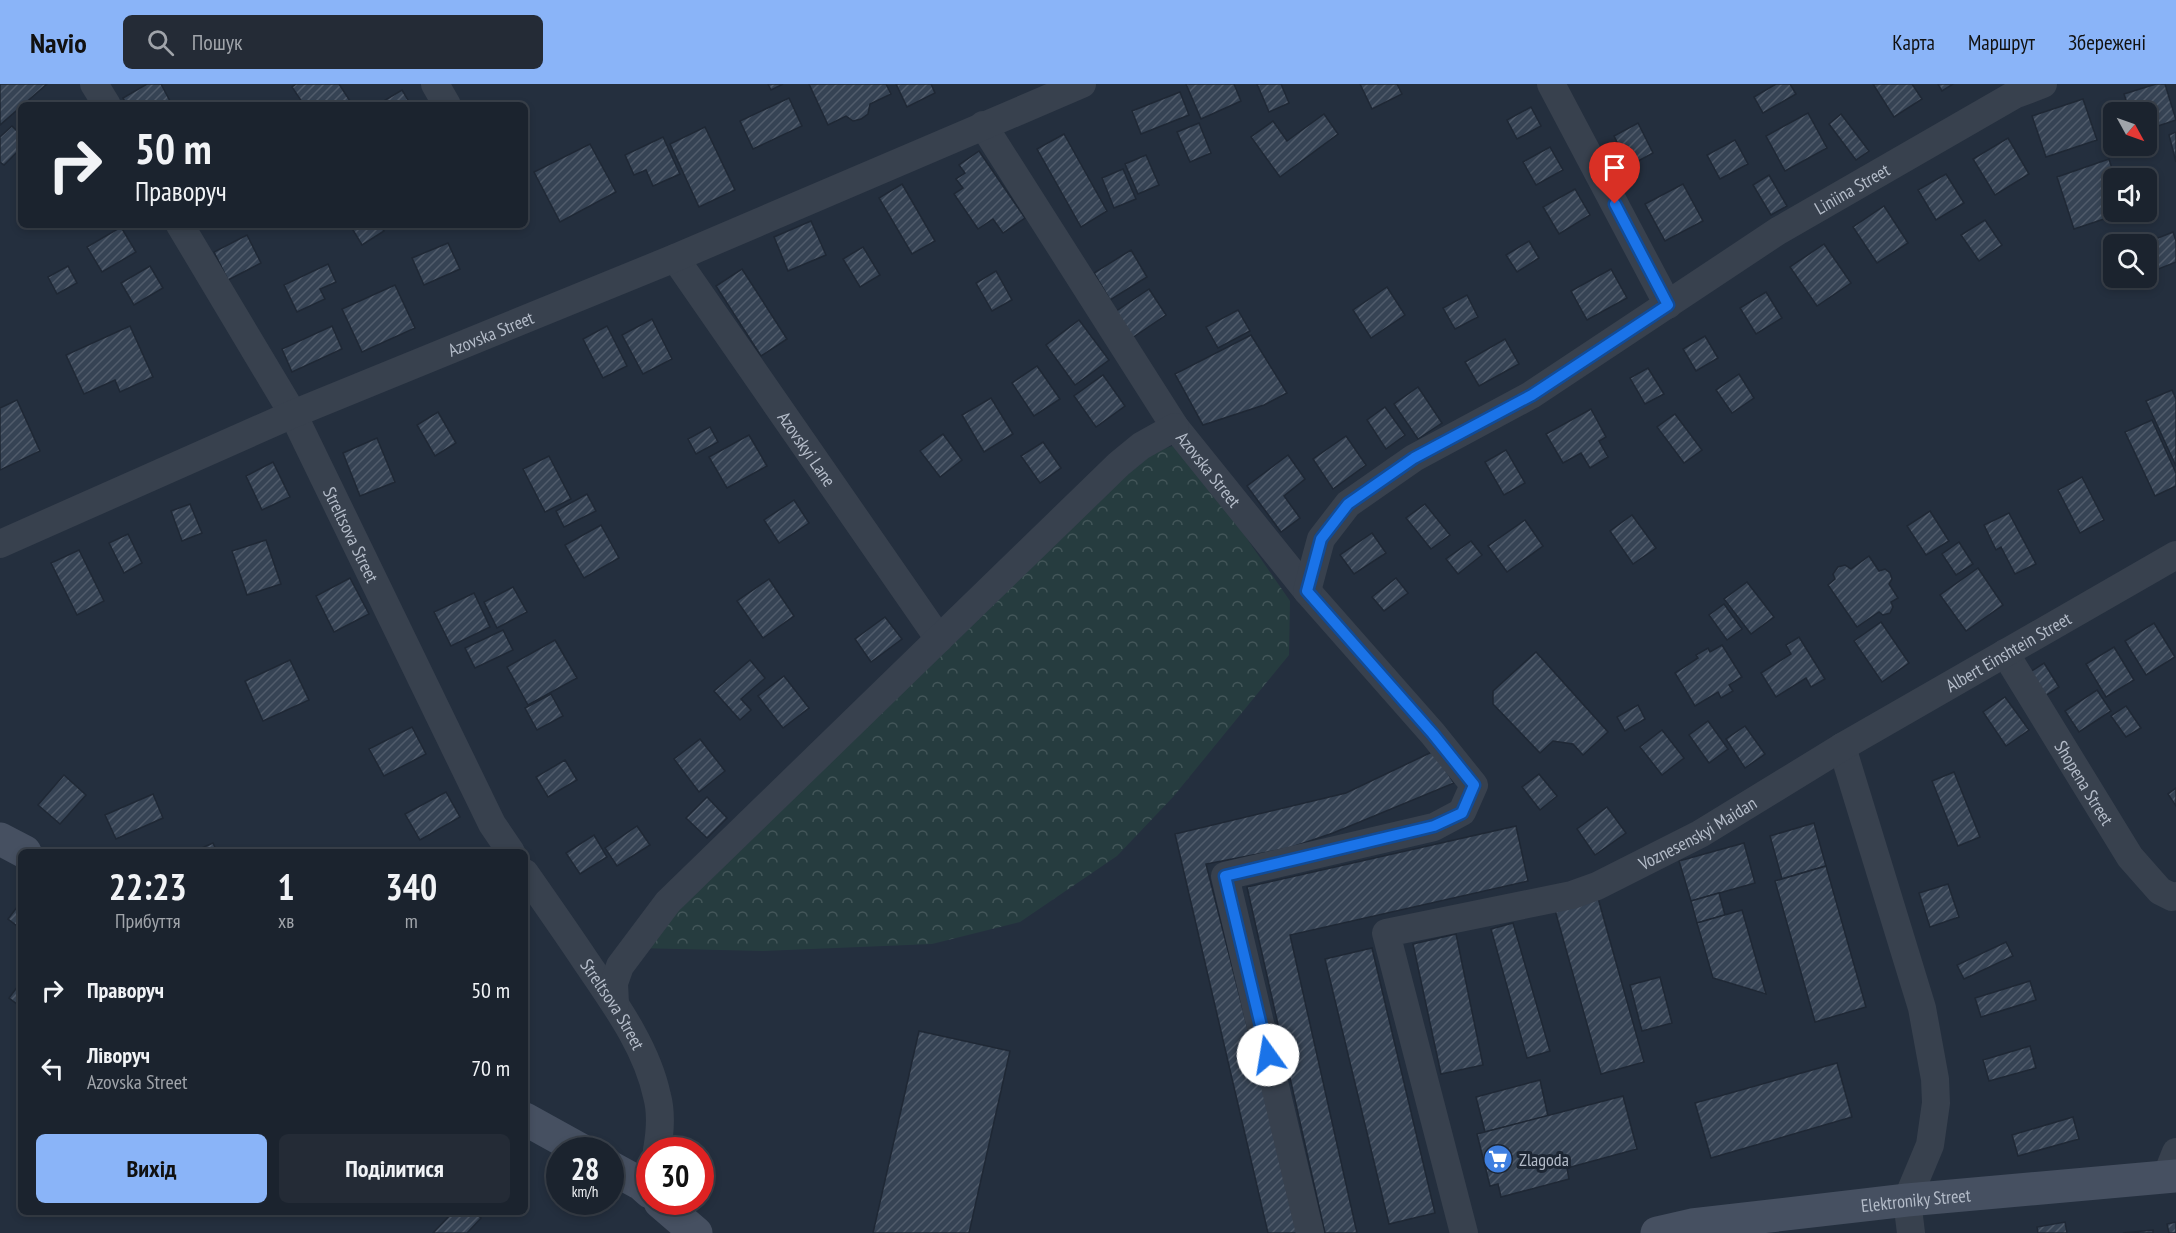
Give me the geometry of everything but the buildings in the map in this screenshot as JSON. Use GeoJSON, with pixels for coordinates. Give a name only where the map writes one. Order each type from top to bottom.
{"type":"FeatureCollection","features":[{"type":"Feature","properties":{"kind":"main road"},"geometry":{"type":"LineString","coordinates":[[0,840],[19,849]]}},
{"type":"Feature","properties":{"kind":"main road"},"geometry":{"type":"LineString","coordinates":[[528,1121],[557,1137]]}},
{"type":"Feature","properties":{"kind":"main road","name":"Elektroniky Street"},"geometry":{"type":"LineString","coordinates":[[1658,1233],[1692,1225],[2173,1168]]}},
{"type":"Feature","properties":{"kind":"main road"},"geometry":{"type":"LineString","coordinates":[[678,1215],[696,1233]]}},
{"type":"Feature","properties":{"kind":"street"},"geometry":{"type":"LineString","coordinates":[[94,84],[105,102]]}},
{"type":"Feature","properties":{"kind":"street"},"geometry":{"type":"LineString","coordinates":[[435,84],[445,102]]}},
{"type":"Feature","properties":{"kind":"street","name":"Azovska Street"},"geometry":{"type":"LineString","coordinates":[[0,544],[293,414],[675,258],[1082,84]]}},
{"type":"Feature","properties":{"kind":"street"},"geometry":{"type":"LineString","coordinates":[[1551,84],[1668,305]]}},
{"type":"Feature","properties":{"kind":"street","name":"Liniina Street"},"geometry":{"type":"LineString","coordinates":[[1307,591],[1321,539],[1348,504],[1414,458],[1532,395],[1778,231],[2014,95],[2043,84]]}},
{"type":"Feature","properties":{"kind":"street","name":"Azovska Street"},"geometry":{"type":"LineString","coordinates":[[983,125],[1175,427],[1307,591],[1433,734],[1474,785],[1462,813],[1434,826],[1225,876],[1310,1233]]}},
{"type":"Feature","properties":{"kind":"street","name":"Streltsova Street"},"geometry":{"type":"LineString","coordinates":[[182,228],[293,414],[492,824],[509,849]]}},
{"type":"Feature","properties":{"kind":"street","name":"Azovskyi Lane"},"geometry":{"type":"LineString","coordinates":[[675,258],[939,639]]}},
{"type":"Feature","properties":{"kind":"street"},"geometry":{"type":"LineString","coordinates":[[615,1004],[614,983],[620,966],[668,902],[1119,464],[1141,446],[1175,427]]}},
{"type":"Feature","properties":{"kind":"street","name":"Albert Einshtein Street"},"geometry":{"type":"LineString","coordinates":[[1842,747],[2176,555]]}},
{"type":"Feature","properties":{"kind":"street","name":"Shopena Street"},"geometry":{"type":"LineString","coordinates":[[2005,653],[2130,857],[2160,891],[2172,897],[2176,896]]}},
{"type":"Feature","properties":{"kind":"street"},"geometry":{"type":"LineString","coordinates":[[1842,747],[1922,1008],[1935,1079],[1936,1103],[1930,1145],[1906,1200],[1911,1233]]}},
{"type":"Feature","properties":{"kind":"street","name":"Voznesenskyi Maidan"},"geometry":{"type":"LineString","coordinates":[[1464,1233],[1386,933],[1572,894],[1597,886],[1700,834],[1842,747]]}},
{"type":"Feature","properties":{"kind":"street","name":"Streltsova Street"},"geometry":{"type":"LineString","coordinates":[[528,877],[615,1004],[641,1052],[652,1076],[658,1098],[659,1137]]}},
{"type":"Feature","properties":{"kind":"green space"},"geometry":{"type":"Polygon","coordinates":[[[1181,443],[1290,601],[1289,655],[1173,797],[1117,856],[1020,922],[932,944],[763,951],[636,948],[947,635],[1152,453],[1181,443]]]}},
{"type":"Feature","properties":{"kind":"place","name":"Zlagoda"},"geometry":{"type":"Point","coordinates":[1498,1159]}},
{"type":"Feature","properties":{"kind":"route"},"geometry":{"type":"LineString","coordinates":[[1268,1055],[1225,876],[1434,826],[1462,813],[1474,785],[1433,734],[1307,591],[1321,539],[1348,504],[1414,458],[1532,395],[1668,305],[1615,204]]}}]}
